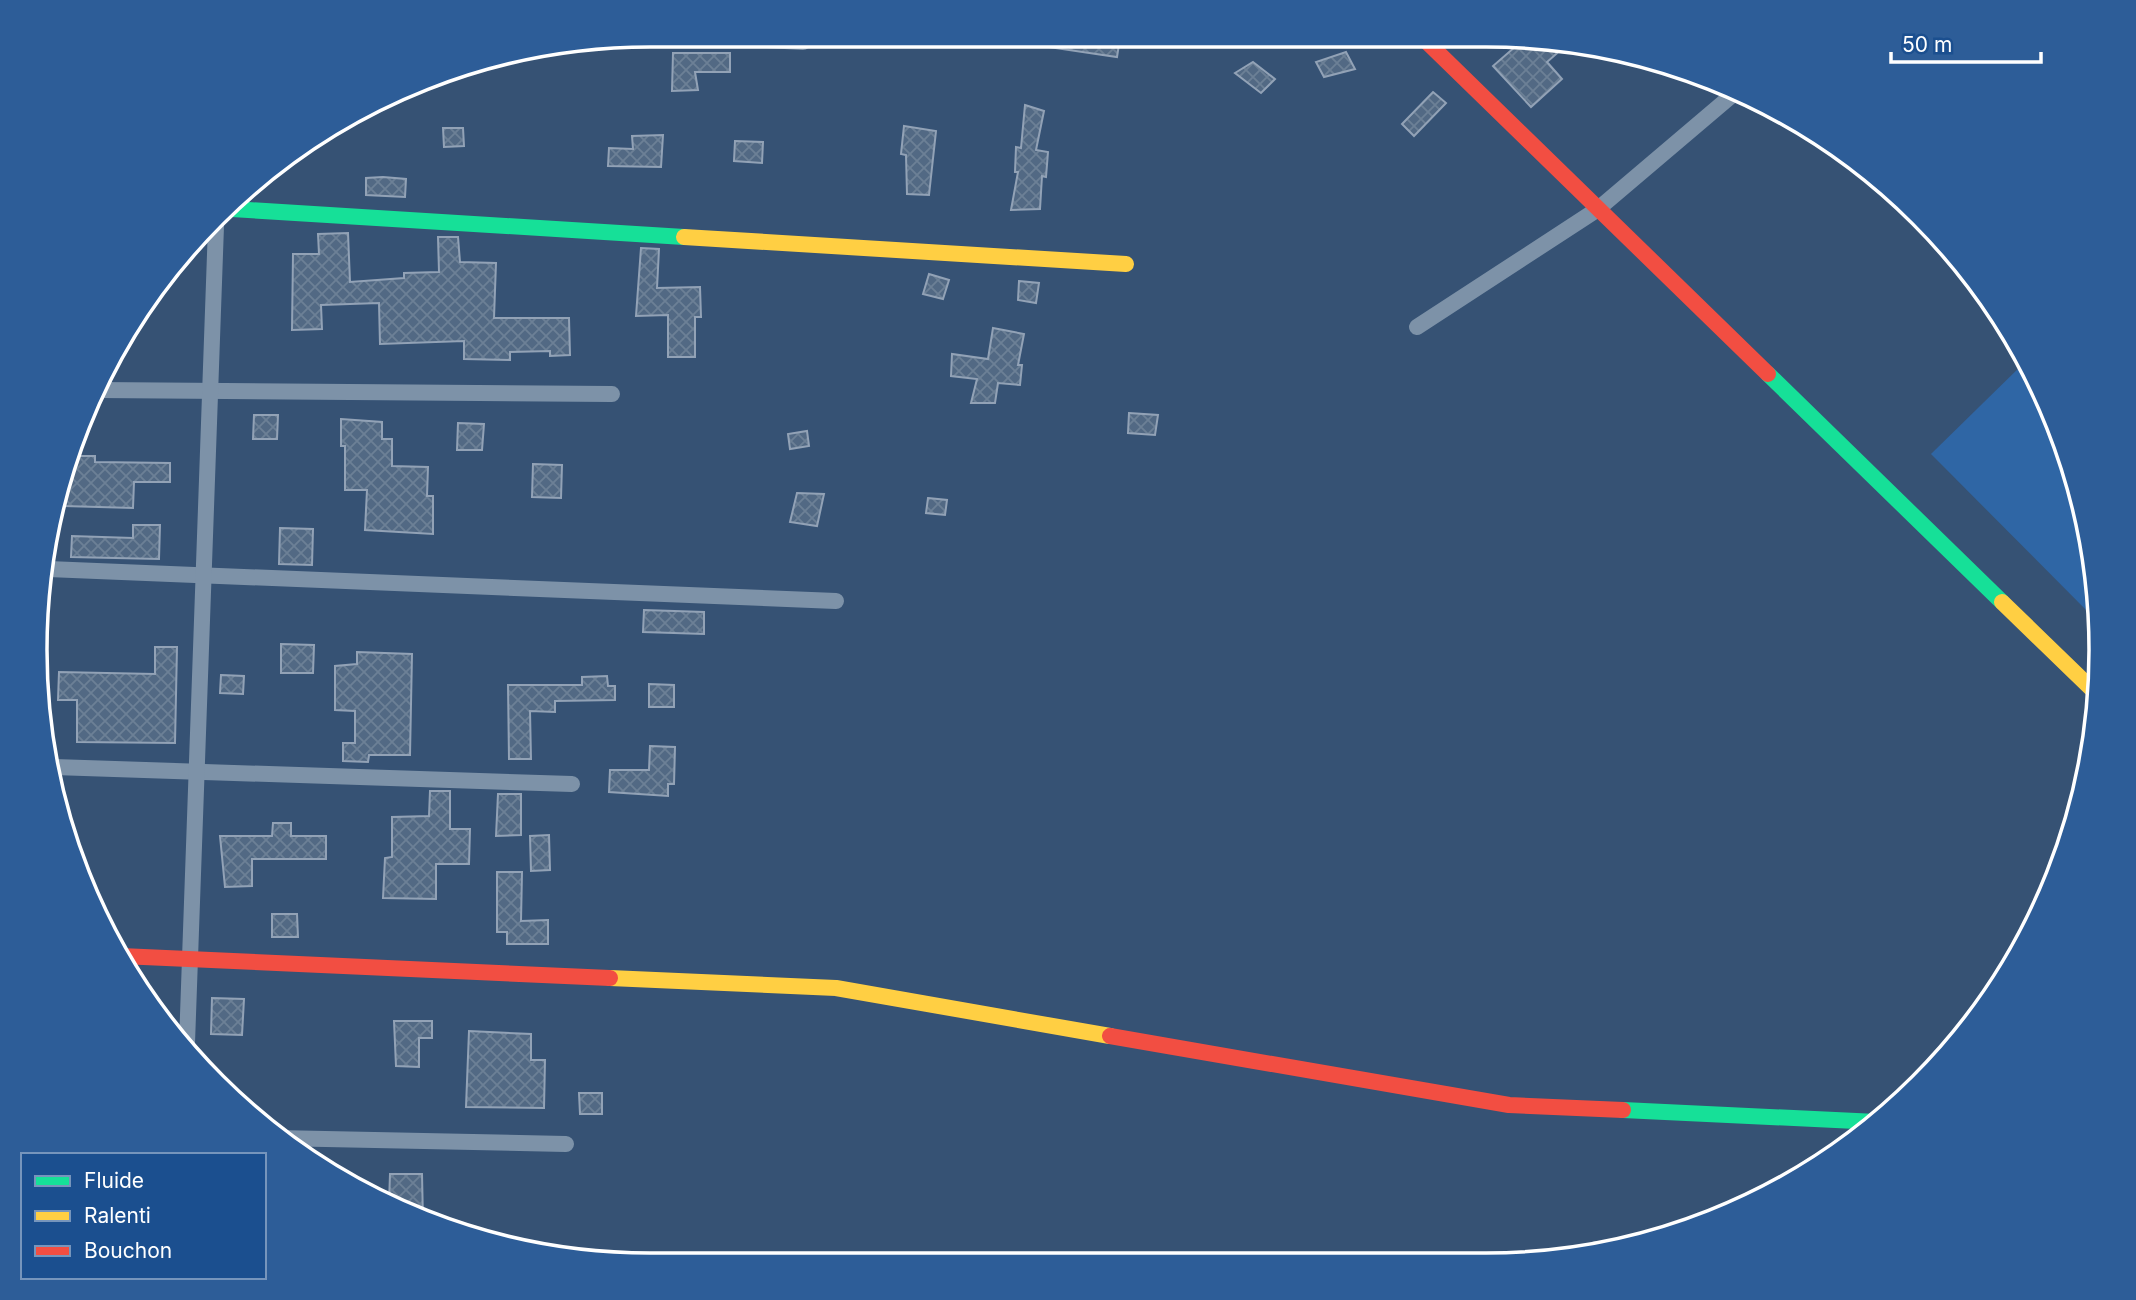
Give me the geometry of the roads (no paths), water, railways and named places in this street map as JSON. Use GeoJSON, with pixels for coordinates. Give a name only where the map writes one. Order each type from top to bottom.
{"type":"FeatureCollection","features":[{"type":"Feature","properties":{"kind":"street"},"geometry":{"type":"LineString","coordinates":[[1432,47],[2087,685]]}},
{"type":"Feature","properties":{"kind":"street"},"geometry":{"type":"LineString","coordinates":[[1417,327],[1598,209],[1729,98]]}},
{"type":"Feature","properties":{"kind":"street"},"geometry":{"type":"LineString","coordinates":[[240,209],[1126,264]]}},
{"type":"Feature","properties":{"kind":"street"},"geometry":{"type":"LineString","coordinates":[[187,1035],[216,233]]}},
{"type":"Feature","properties":{"kind":"street"},"geometry":{"type":"LineString","coordinates":[[106,390],[612,394]]}},
{"type":"Feature","properties":{"kind":"street"},"geometry":{"type":"LineString","coordinates":[[52,569],[836,601]]}},
{"type":"Feature","properties":{"kind":"street"},"geometry":{"type":"LineString","coordinates":[[59,767],[572,784]]}},
{"type":"Feature","properties":{"kind":"street"},"geometry":{"type":"LineString","coordinates":[[131,956],[836,988],[1509,1105],[1861,1121]]}},
{"type":"Feature","properties":{"kind":"street"},"geometry":{"type":"LineString","coordinates":[[298,1138],[566,1144]]}}]}
